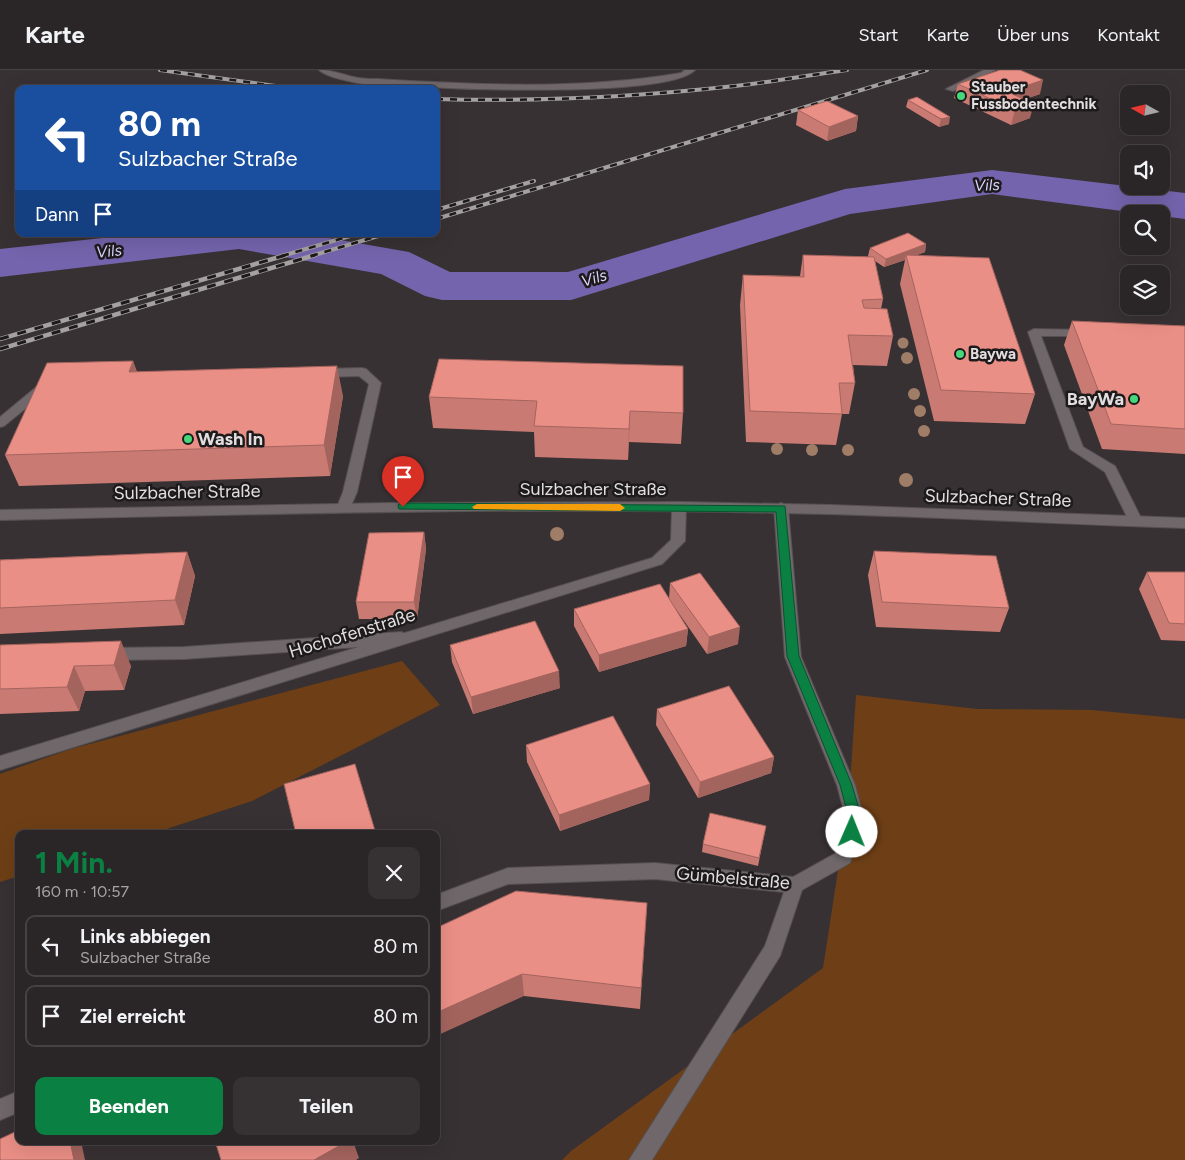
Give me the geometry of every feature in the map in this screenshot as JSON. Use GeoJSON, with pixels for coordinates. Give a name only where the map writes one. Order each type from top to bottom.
{"type":"FeatureCollection","features":[{"type":"Feature","properties":{"kind":"street"},"geometry":{"type":"LineString","coordinates":[[323,70],[359,82],[426,85]]}},
{"type":"Feature","properties":{"kind":"street"},"geometry":{"type":"LineString","coordinates":[[440,86],[492,88],[564,87],[641,82],[683,75],[691,70]]}},
{"type":"Feature","properties":{"kind":"street"},"geometry":{"type":"LineString","coordinates":[[950,89],[991,70]]}},
{"type":"Feature","properties":{"kind":"street"},"geometry":{"type":"LineString","coordinates":[[1100,334],[1034,332],[1077,449],[1110,470],[1136,522]]}},
{"type":"Feature","properties":{"kind":"street"},"geometry":{"type":"LineString","coordinates":[[303,374],[362,372],[375,383],[350,492],[344,507]]}},
{"type":"Feature","properties":{"kind":"street"},"geometry":{"type":"LineString","coordinates":[[0,423],[44,387],[61,383]]}},
{"type":"Feature","properties":{"kind":"street","name":"Sulzbacher Straße"},"geometry":{"type":"LineString","coordinates":[[0,515],[344,507],[781,508],[1185,523]]}},
{"type":"Feature","properties":{"kind":"street","name":"Hochofenstraße"},"geometry":{"type":"LineString","coordinates":[[0,764],[400,638],[657,561],[678,542],[679,508]]}},
{"type":"Feature","properties":{"kind":"street","name":"Gümbelstraße"},"geometry":{"type":"LineString","coordinates":[[440,902],[508,876],[655,871],[795,885],[844,858],[855,819],[846,785],[793,656],[781,508]]}},
{"type":"Feature","properties":{"kind":"street"},"geometry":{"type":"LineString","coordinates":[[97,654],[184,653],[400,638]]}},
{"type":"Feature","properties":{"kind":"street"},"geometry":{"type":"LineString","coordinates":[[640,1160],[773,950],[795,885]]}},
{"type":"Feature","properties":{"kind":"street"},"geometry":{"type":"LineString","coordinates":[[0,1110],[15,1103]]}},
{"type":"Feature","properties":{"kind":"shaded area"},"geometry":{"type":"Polygon","coordinates":[[[402,661],[440,705],[252,801],[163,830],[15,830],[15,877],[0,882],[0,774],[71,749],[402,661]]]}},
{"type":"Feature","properties":{"kind":"shaded area"},"geometry":{"type":"Polygon","coordinates":[[[856,695],[977,709],[1092,710],[1185,719],[1185,1160],[562,1160],[571,1151],[823,968],[849,799],[856,695]]]}},
{"type":"Feature","properties":{"kind":"building"},"geometry":{"type":"Polygon","coordinates":[[[1000,70],[1020,70],[1043,80],[1008,92],[1034,104],[1015,110],[958,84],[1000,70]]]}},
{"type":"Feature","properties":{"kind":"building"},"geometry":{"type":"Polygon","coordinates":[[[917,97],[950,117],[941,119],[908,100],[917,97]]]}},
{"type":"Feature","properties":{"kind":"building"},"geometry":{"type":"Polygon","coordinates":[[[827,101],[858,116],[829,127],[798,110],[827,101]]]}},
{"type":"Feature","properties":{"kind":"building"},"geometry":{"type":"Polygon","coordinates":[[[908,233],[926,244],[886,259],[870,248],[908,233]]]}},
{"type":"Feature","properties":{"kind":"building"},"geometry":{"type":"Polygon","coordinates":[[[803,255],[874,257],[883,299],[862,300],[864,308],[887,309],[893,336],[848,335],[855,383],[839,383],[842,414],[750,411],[743,275],[804,277],[803,255]]]}},
{"type":"Feature","properties":{"kind":"building","name":"Baywa"},"geometry":{"type":"Polygon","coordinates":[[[906,255],[989,258],[1035,394],[941,390],[906,255]]]}},
{"type":"Feature","properties":{"kind":"building","name":"BayWa"},"geometry":{"type":"Polygon","coordinates":[[[1072,321],[1185,326],[1185,429],[1111,424],[1072,321]]]}},
{"type":"Feature","properties":{"kind":"building"},"geometry":{"type":"Polygon","coordinates":[[[439,359],[683,366],[683,413],[630,411],[629,429],[534,426],[537,401],[429,397],[439,359]]]}},
{"type":"Feature","properties":{"kind":"building"},"geometry":{"type":"Polygon","coordinates":[[[133,361],[129,372],[337,366],[324,445],[5,455],[47,363],[133,361]]]}},
{"type":"Feature","properties":{"kind":"building"},"geometry":{"type":"Polygon","coordinates":[[[424,532],[414,602],[356,602],[369,533],[424,532]]]}},
{"type":"Feature","properties":{"kind":"building"},"geometry":{"type":"Polygon","coordinates":[[[874,551],[996,556],[1009,608],[882,602],[874,551]]]}},
{"type":"Feature","properties":{"kind":"building"},"geometry":{"type":"Polygon","coordinates":[[[187,552],[175,600],[0,608],[0,560],[187,552]]]}},
{"type":"Feature","properties":{"kind":"building"},"geometry":{"type":"Polygon","coordinates":[[[1147,572],[1185,572],[1185,624],[1169,623],[1147,572]]]}},
{"type":"Feature","properties":{"kind":"building"},"geometry":{"type":"Polygon","coordinates":[[[700,573],[740,627],[709,637],[670,583],[700,573]]]}},
{"type":"Feature","properties":{"kind":"building"},"geometry":{"type":"Polygon","coordinates":[[[660,584],[688,629],[599,655],[574,609],[660,584]]]}},
{"type":"Feature","properties":{"kind":"building"},"geometry":{"type":"Polygon","coordinates":[[[535,621],[559,671],[471,697],[450,645],[535,621]]]}},
{"type":"Feature","properties":{"kind":"building"},"geometry":{"type":"Polygon","coordinates":[[[121,641],[114,665],[74,666],[67,687],[0,689],[0,645],[121,641]]]}},
{"type":"Feature","properties":{"kind":"building"},"geometry":{"type":"Polygon","coordinates":[[[729,686],[774,757],[700,782],[657,709],[729,686]]]}},
{"type":"Feature","properties":{"kind":"building"},"geometry":{"type":"Polygon","coordinates":[[[613,716],[650,784],[559,815],[526,745],[613,716]]]}},
{"type":"Feature","properties":{"kind":"building"},"geometry":{"type":"Polygon","coordinates":[[[355,764],[375,830],[295,830],[284,784],[355,764]]]}},
{"type":"Feature","properties":{"kind":"building"},"geometry":{"type":"Polygon","coordinates":[[[710,813],[766,826],[759,858],[703,844],[710,813]]]}},
{"type":"Feature","properties":{"kind":"building"},"geometry":{"type":"Polygon","coordinates":[[[516,891],[647,903],[641,988],[522,974],[440,1011],[440,926],[516,891]]]}},
{"type":"Feature","properties":{"kind":"building"},"geometry":{"type":"Polygon","coordinates":[[[15,1132],[15,1145],[71,1145],[74,1160],[0,1160],[0,1139],[15,1132]]]}},
{"type":"Feature","properties":{"kind":"building"},"geometry":{"type":"Polygon","coordinates":[[[216,1145],[341,1145],[314,1160],[221,1160],[216,1145]]]}},
{"type":"Feature","properties":{"kind":"waterway","name":"Vils"},"geometry":{"type":"LineString","coordinates":[[245,237],[393,262],[442,286],[571,286],[845,202],[992,182],[1185,206]]}},
{"type":"Feature","properties":{"kind":"waterway","name":"Vils"},"geometry":{"type":"LineString","coordinates":[[0,263],[230,237]]}},
{"type":"Feature","properties":{"kind":"railway"},"geometry":{"type":"LineString","coordinates":[[160,70],[268,85]]}},
{"type":"Feature","properties":{"kind":"railway"},"geometry":{"type":"LineString","coordinates":[[440,99],[511,100],[623,96],[763,83],[847,70]]}},
{"type":"Feature","properties":{"kind":"railway"},"geometry":{"type":"LineString","coordinates":[[440,218],[927,70]]}},
{"type":"Feature","properties":{"kind":"railway"},"geometry":{"type":"LineString","coordinates":[[440,209],[534,181]]}},
{"type":"Feature","properties":{"kind":"railway"},"geometry":{"type":"LineString","coordinates":[[282,256],[347,237]]}},
{"type":"Feature","properties":{"kind":"railway"},"geometry":{"type":"LineString","coordinates":[[311,256],[375,237]]}},
{"type":"Feature","properties":{"kind":"railway"},"geometry":{"type":"LineString","coordinates":[[0,339],[286,255]]}},
{"type":"Feature","properties":{"kind":"railway"},"geometry":{"type":"LineString","coordinates":[[0,349],[315,255]]}},
{"type":"Feature","properties":{"kind":"slow traffic"},"geometry":{"type":"LineString","coordinates":[[477,507],[620,508]]}},
{"type":"Feature","properties":{"kind":"place","name":"Stauber Fussbodentechnik"},"geometry":{"type":"Point","coordinates":[961,96]}},
{"type":"Feature","properties":{"kind":"place","name":"Baywa"},"geometry":{"type":"Point","coordinates":[960,354]}},
{"type":"Feature","properties":{"kind":"place","name":"BayWa"},"geometry":{"type":"Point","coordinates":[1134,399]}},
{"type":"Feature","properties":{"kind":"place","name":"Wash In"},"geometry":{"type":"Point","coordinates":[188,439]}},
{"type":"Feature","properties":{"kind":"route"},"geometry":{"type":"LineString","coordinates":[[403,507],[781,508],[793,656],[846,785],[855,819],[852,832]]}}]}
